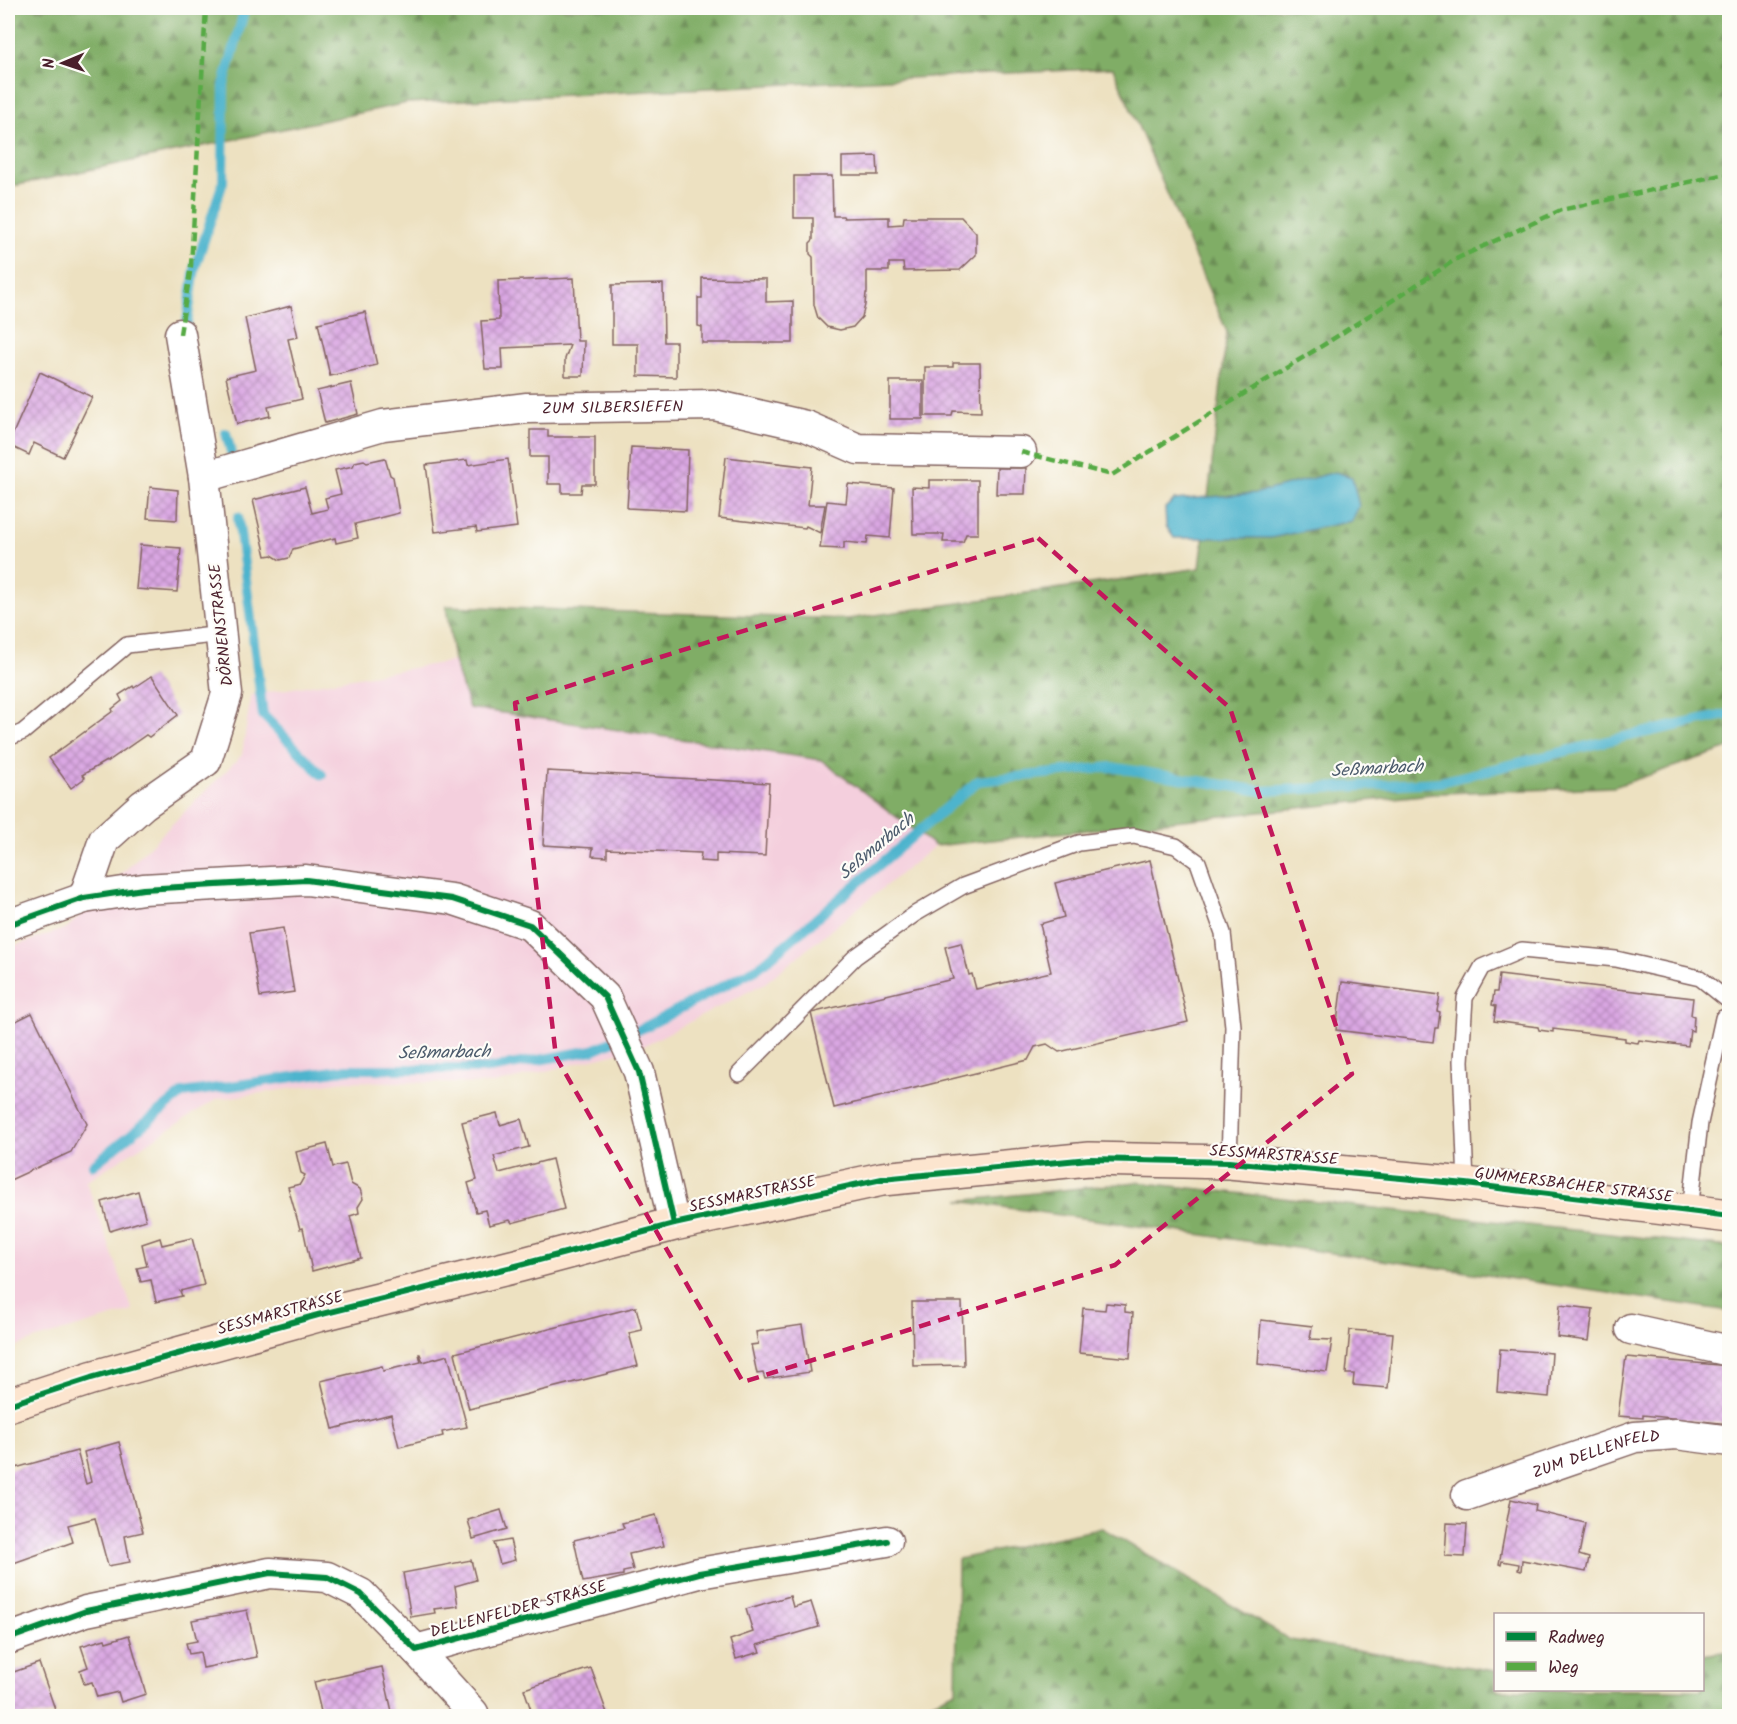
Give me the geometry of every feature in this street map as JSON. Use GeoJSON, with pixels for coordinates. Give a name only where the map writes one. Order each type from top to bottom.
{"type":"FeatureCollection","features":[{"type":"Feature","properties":{"kind":"main road","name":"SESSMARSTRASSE"},"geometry":{"type":"LineString","coordinates":[[8,1405],[91,1378],[318,1315],[674,1224],[882,1179],[1089,1159],[1229,1162],[1415,1179]]}},
{"type":"Feature","properties":{"kind":"main road","name":"GUMMERSBACHER STRASSE"},"geometry":{"type":"LineString","coordinates":[[1415,1179],[1730,1216]]}},
{"type":"Feature","properties":{"kind":"street","name":"DÖRNENSTRASSE"},"geometry":{"type":"LineString","coordinates":[[84,898],[104,840],[143,805],[206,761],[227,694],[204,477],[180,334]]}},
{"type":"Feature","properties":{"kind":"street","name":"ZUM SILBERSIEFEN"},"geometry":{"type":"LineString","coordinates":[[204,477],[383,425],[527,408],[714,405],[806,426],[858,449],[1021,452]]}},
{"type":"Feature","properties":{"kind":"street"},"geometry":{"type":"LineString","coordinates":[[8,925],[84,898],[143,889],[306,880],[452,899],[530,925],[605,997],[639,1072],[674,1224]]}},
{"type":"Feature","properties":{"kind":"street"},"geometry":{"type":"LineString","coordinates":[[1631,1329],[1730,1351]]}},
{"type":"Feature","properties":{"kind":"street","name":"ZUM DELLENFELD"},"geometry":{"type":"LineString","coordinates":[[1467,1495],[1635,1437],[1676,1434],[1730,1441]]}},
{"type":"Feature","properties":{"kind":"street","name":"DELLENFELDER STRASSE"},"geometry":{"type":"LineString","coordinates":[[416,1650],[699,1573],[887,1541]]}},
{"type":"Feature","properties":{"kind":"street","name":"DELLENFELDER STRASSE"},"geometry":{"type":"LineString","coordinates":[[8,1639],[86,1611],[270,1573],[327,1577],[361,1594],[416,1650],[473,1713],[472,1716]]}},
{"type":"Feature","properties":{"kind":"lane"},"geometry":{"type":"LineString","coordinates":[[8,738],[23,732],[128,645],[222,634]]}},
{"type":"Feature","properties":{"kind":"lane"},"geometry":{"type":"LineString","coordinates":[[739,1074],[855,957],[915,914],[963,886],[1080,843],[1134,836],[1176,846],[1198,862],[1223,933],[1233,1026],[1229,1162]]}},
{"type":"Feature","properties":{"kind":"lane"},"geometry":{"type":"LineString","coordinates":[[1466,1184],[1461,1060],[1465,998],[1482,967],[1522,950],[1616,959],[1700,978],[1730,1002]]}},
{"type":"Feature","properties":{"kind":"lane"},"geometry":{"type":"LineString","coordinates":[[1690,1211],[1700,1123],[1723,1018],[1730,1016]]}},
{"type":"Feature","properties":{"kind":"highlighted area"},"geometry":{"type":"Polygon","coordinates":[[[1038,538],[1230,708],[1352,1074],[1115,1265],[743,1382],[556,1057],[515,703],[1038,538]]]}},
{"type":"Feature","properties":{"kind":"shaded area"},"geometry":{"type":"Polygon","coordinates":[[[454,661],[469,708],[821,760],[935,846],[765,983],[641,1047],[494,1084],[345,1081],[217,1099],[86,1181],[133,1311],[33,1340],[8,1351],[8,948],[67,928],[242,755],[251,695],[454,661]]]}},
{"type":"Feature","properties":{"kind":"green space"},"geometry":{"type":"Polygon","coordinates":[[[8,8],[1729,8],[1729,748],[1614,787],[1442,793],[935,846],[821,760],[469,708],[454,661],[446,606],[848,619],[1200,568],[1227,332],[1113,68],[407,103],[8,187],[8,8]]]}},
{"type":"Feature","properties":{"kind":"green space"},"geometry":{"type":"Polygon","coordinates":[[[1136,1182],[1729,1247],[1729,1311],[959,1201],[1136,1182]]]}},
{"type":"Feature","properties":{"kind":"green space"},"geometry":{"type":"Polygon","coordinates":[[[1102,1528],[1290,1640],[1494,1671],[1494,1691],[1704,1691],[1704,1655],[1729,1651],[1729,1716],[899,1716],[956,1691],[958,1559],[1102,1528]]]}},
{"type":"Feature","properties":{"kind":"water"},"geometry":{"type":"Polygon","coordinates":[[[1335,472],[1352,477],[1359,506],[1352,521],[1271,538],[1174,538],[1166,526],[1165,508],[1174,500],[1257,493],[1335,472]]]}},
{"type":"Feature","properties":{"kind":"building"},"geometry":{"type":"Polygon","coordinates":[[[877,156],[878,175],[842,175],[842,157],[877,156]]]}},
{"type":"Feature","properties":{"kind":"building"},"geometry":{"type":"Polygon","coordinates":[[[794,176],[832,176],[833,216],[844,218],[889,217],[889,225],[903,224],[904,217],[961,217],[976,233],[976,255],[960,270],[904,271],[903,263],[889,263],[889,271],[867,271],[867,293],[862,317],[853,327],[840,330],[827,327],[818,318],[814,305],[813,257],[810,254],[810,243],[813,240],[813,218],[794,218],[794,176]]]}},
{"type":"Feature","properties":{"kind":"building"},"geometry":{"type":"Polygon","coordinates":[[[574,278],[577,341],[584,341],[583,376],[565,376],[565,359],[570,345],[502,348],[503,369],[485,369],[481,321],[499,320],[498,281],[574,278]]]}},
{"type":"Feature","properties":{"kind":"building"},"geometry":{"type":"Polygon","coordinates":[[[702,278],[766,279],[766,302],[793,301],[793,343],[702,343],[702,327],[698,326],[698,298],[702,298],[702,278]]]}},
{"type":"Feature","properties":{"kind":"building"},"geometry":{"type":"Polygon","coordinates":[[[663,284],[664,342],[676,342],[676,377],[638,376],[638,344],[612,344],[612,285],[663,284]]]}},
{"type":"Feature","properties":{"kind":"building"},"geometry":{"type":"Polygon","coordinates":[[[291,306],[298,337],[288,339],[302,399],[268,407],[270,416],[237,424],[226,377],[256,370],[245,318],[291,306]]]}},
{"type":"Feature","properties":{"kind":"building"},"geometry":{"type":"Polygon","coordinates":[[[365,312],[377,365],[330,376],[318,323],[365,312]]]}},
{"type":"Feature","properties":{"kind":"building"},"geometry":{"type":"Polygon","coordinates":[[[953,363],[980,363],[981,412],[953,411],[952,416],[925,416],[925,367],[953,367],[953,363]]]}},
{"type":"Feature","properties":{"kind":"building"},"geometry":{"type":"Polygon","coordinates":[[[40,372],[92,397],[63,457],[34,443],[29,455],[8,445],[40,372]]]}},
{"type":"Feature","properties":{"kind":"building"},"geometry":{"type":"Polygon","coordinates":[[[890,381],[923,381],[923,419],[890,419],[890,381]]]}},
{"type":"Feature","properties":{"kind":"building"},"geometry":{"type":"Polygon","coordinates":[[[351,383],[358,414],[325,423],[317,391],[351,383]]]}},
{"type":"Feature","properties":{"kind":"building"},"geometry":{"type":"Polygon","coordinates":[[[530,430],[548,430],[548,437],[595,437],[595,484],[582,484],[581,493],[562,493],[562,484],[548,484],[548,457],[530,457],[530,430]]]}},
{"type":"Feature","properties":{"kind":"building"},"geometry":{"type":"Polygon","coordinates":[[[631,447],[688,450],[686,511],[627,508],[631,447]]]}},
{"type":"Feature","properties":{"kind":"building"},"geometry":{"type":"Polygon","coordinates":[[[726,457],[812,467],[808,505],[825,505],[820,533],[806,526],[805,528],[719,518],[726,457]]]}},
{"type":"Feature","properties":{"kind":"building"},"geometry":{"type":"Polygon","coordinates":[[[385,458],[390,475],[393,477],[399,513],[355,524],[358,538],[336,543],[335,538],[293,549],[289,558],[280,560],[272,555],[266,556],[253,500],[305,487],[312,513],[328,509],[325,498],[341,494],[335,470],[353,466],[355,462],[385,458]]]}},
{"type":"Feature","properties":{"kind":"building"},"geometry":{"type":"Polygon","coordinates":[[[508,459],[517,527],[477,532],[476,527],[435,532],[426,465],[467,460],[468,465],[508,459]]]}},
{"type":"Feature","properties":{"kind":"building"},"geometry":{"type":"Polygon","coordinates":[[[997,468],[1026,468],[1025,494],[996,494],[997,468]]]}},
{"type":"Feature","properties":{"kind":"building"},"geometry":{"type":"Polygon","coordinates":[[[929,480],[978,480],[978,534],[966,534],[963,542],[943,542],[944,534],[913,534],[912,487],[929,488],[929,480]]]}},
{"type":"Feature","properties":{"kind":"building"},"geometry":{"type":"Polygon","coordinates":[[[848,484],[894,488],[890,538],[868,536],[867,544],[844,542],[844,549],[820,548],[827,501],[846,503],[848,484]]]}},
{"type":"Feature","properties":{"kind":"building"},"geometry":{"type":"Polygon","coordinates":[[[150,487],[178,490],[177,520],[147,518],[150,487]]]}},
{"type":"Feature","properties":{"kind":"building"},"geometry":{"type":"Polygon","coordinates":[[[140,545],[181,548],[177,592],[136,589],[140,545]]]}},
{"type":"Feature","properties":{"kind":"building"},"geometry":{"type":"Polygon","coordinates":[[[152,676],[178,715],[149,737],[146,735],[107,762],[82,775],[85,778],[71,788],[49,758],[113,711],[112,709],[122,701],[119,695],[152,676]]]}},
{"type":"Feature","properties":{"kind":"building"},"geometry":{"type":"Polygon","coordinates":[[[547,771],[769,783],[765,856],[716,854],[716,862],[700,861],[701,853],[607,849],[607,857],[592,856],[593,848],[543,845],[547,771]]]}},
{"type":"Feature","properties":{"kind":"building"},"geometry":{"type":"Polygon","coordinates":[[[1150,860],[1188,1022],[1059,1052],[1047,1044],[1035,1047],[1028,1060],[834,1108],[811,1013],[953,979],[945,947],[961,943],[969,975],[972,974],[976,989],[1051,972],[1040,924],[1064,917],[1055,883],[1150,860]]]}},
{"type":"Feature","properties":{"kind":"building"},"geometry":{"type":"Polygon","coordinates":[[[283,928],[294,992],[260,997],[249,933],[283,928]]]}},
{"type":"Feature","properties":{"kind":"building"},"geometry":{"type":"Polygon","coordinates":[[[1499,975],[1693,998],[1691,1015],[1694,1016],[1693,1031],[1690,1030],[1688,1046],[1639,1040],[1638,1043],[1625,1041],[1625,1038],[1553,1029],[1553,1032],[1539,1030],[1538,1027],[1494,1021],[1496,1006],[1492,1005],[1494,992],[1497,992],[1499,975]]]}},
{"type":"Feature","properties":{"kind":"building"},"geometry":{"type":"Polygon","coordinates":[[[1342,982],[1440,995],[1437,1011],[1440,1012],[1438,1028],[1435,1028],[1433,1042],[1336,1030],[1342,982]]]}},
{"type":"Feature","properties":{"kind":"building"},"geometry":{"type":"Polygon","coordinates":[[[32,1013],[87,1124],[71,1152],[8,1181],[8,1025],[32,1013]]]}},
{"type":"Feature","properties":{"kind":"building"},"geometry":{"type":"Polygon","coordinates":[[[497,1113],[500,1125],[521,1119],[529,1147],[494,1156],[499,1173],[552,1159],[564,1209],[512,1223],[510,1220],[489,1225],[485,1210],[476,1212],[468,1183],[477,1180],[462,1122],[497,1113]]]}},
{"type":"Feature","properties":{"kind":"building"},"geometry":{"type":"Polygon","coordinates":[[[327,1144],[333,1167],[346,1164],[351,1184],[360,1189],[363,1199],[358,1207],[359,1213],[350,1216],[361,1258],[312,1271],[303,1228],[300,1229],[288,1187],[300,1184],[305,1175],[301,1173],[296,1152],[327,1144]]]}},
{"type":"Feature","properties":{"kind":"building"},"geometry":{"type":"Polygon","coordinates":[[[138,1191],[146,1220],[110,1231],[102,1202],[138,1191]]]}},
{"type":"Feature","properties":{"kind":"building"},"geometry":{"type":"Polygon","coordinates":[[[160,1238],[162,1245],[192,1238],[204,1285],[180,1291],[182,1296],[156,1302],[151,1280],[141,1282],[137,1268],[147,1266],[142,1244],[160,1238]]]}},
{"type":"Feature","properties":{"kind":"building"},"geometry":{"type":"Polygon","coordinates":[[[912,1302],[962,1302],[964,1365],[913,1366],[912,1302]]]}},
{"type":"Feature","properties":{"kind":"building"},"geometry":{"type":"Polygon","coordinates":[[[1106,1303],[1125,1305],[1125,1312],[1133,1313],[1130,1358],[1079,1353],[1083,1308],[1105,1310],[1106,1303]]]}},
{"type":"Feature","properties":{"kind":"building"},"geometry":{"type":"Polygon","coordinates":[[[1560,1305],[1593,1309],[1589,1341],[1557,1337],[1560,1305]]]}},
{"type":"Feature","properties":{"kind":"building"},"geometry":{"type":"Polygon","coordinates":[[[636,1307],[642,1330],[629,1333],[638,1366],[469,1409],[455,1353],[636,1307]]]}},
{"type":"Feature","properties":{"kind":"building"},"geometry":{"type":"Polygon","coordinates":[[[1261,1320],[1312,1326],[1310,1339],[1332,1340],[1327,1372],[1258,1364],[1261,1320]]]}},
{"type":"Feature","properties":{"kind":"building"},"geometry":{"type":"Polygon","coordinates":[[[802,1325],[810,1372],[765,1379],[763,1373],[757,1374],[751,1345],[758,1344],[756,1332],[802,1325]]]}},
{"type":"Feature","properties":{"kind":"building"},"geometry":{"type":"Polygon","coordinates":[[[1350,1330],[1393,1333],[1388,1388],[1353,1385],[1354,1374],[1346,1374],[1350,1330]]]}},
{"type":"Feature","properties":{"kind":"building"},"geometry":{"type":"Polygon","coordinates":[[[1500,1349],[1552,1353],[1549,1397],[1497,1392],[1500,1349]]]}},
{"type":"Feature","properties":{"kind":"building"},"geometry":{"type":"Polygon","coordinates":[[[419,1354],[423,1362],[448,1355],[467,1427],[442,1432],[443,1436],[399,1447],[391,1414],[333,1429],[321,1381],[382,1366],[383,1371],[421,1362],[419,1354]]]}},
{"type":"Feature","properties":{"kind":"building"},"geometry":{"type":"Polygon","coordinates":[[[1626,1357],[1730,1366],[1730,1424],[1643,1415],[1643,1418],[1618,1416],[1626,1357]]]}},
{"type":"Feature","properties":{"kind":"building"},"geometry":{"type":"Polygon","coordinates":[[[119,1442],[143,1532],[125,1536],[130,1562],[108,1566],[95,1518],[68,1525],[73,1542],[8,1565],[8,1470],[77,1451],[86,1484],[91,1482],[84,1452],[119,1442]]]}},
{"type":"Feature","properties":{"kind":"building"},"geometry":{"type":"Polygon","coordinates":[[[1511,1499],[1536,1505],[1535,1511],[1585,1523],[1579,1555],[1589,1558],[1586,1572],[1522,1560],[1521,1571],[1518,1570],[1519,1564],[1502,1561],[1501,1565],[1499,1564],[1511,1499]]]}},
{"type":"Feature","properties":{"kind":"building"},"geometry":{"type":"Polygon","coordinates":[[[501,1510],[507,1529],[473,1539],[468,1520],[501,1510]]]}},
{"type":"Feature","properties":{"kind":"building"},"geometry":{"type":"Polygon","coordinates":[[[656,1515],[664,1546],[629,1554],[633,1570],[623,1572],[623,1575],[583,1582],[574,1540],[624,1528],[622,1523],[656,1515]]]}},
{"type":"Feature","properties":{"kind":"building"},"geometry":{"type":"Polygon","coordinates":[[[1447,1523],[1467,1524],[1465,1557],[1445,1556],[1447,1523]]]}},
{"type":"Feature","properties":{"kind":"building"},"geometry":{"type":"Polygon","coordinates":[[[510,1540],[515,1560],[500,1564],[494,1543],[510,1540]]]}},
{"type":"Feature","properties":{"kind":"building"},"geometry":{"type":"Polygon","coordinates":[[[471,1560],[476,1580],[455,1586],[458,1606],[434,1609],[435,1613],[411,1617],[403,1573],[471,1560]]]}},
{"type":"Feature","properties":{"kind":"building"},"geometry":{"type":"Polygon","coordinates":[[[790,1596],[793,1607],[811,1602],[819,1627],[757,1645],[760,1652],[736,1659],[730,1640],[753,1632],[746,1609],[790,1596]]]}},
{"type":"Feature","properties":{"kind":"building"},"geometry":{"type":"Polygon","coordinates":[[[247,1610],[257,1657],[203,1668],[200,1652],[189,1654],[186,1643],[197,1641],[192,1620],[247,1610]]]}},
{"type":"Feature","properties":{"kind":"building"},"geometry":{"type":"Polygon","coordinates":[[[129,1635],[146,1694],[121,1702],[118,1692],[97,1697],[92,1682],[84,1684],[80,1670],[88,1667],[81,1646],[129,1635]]]}},
{"type":"Feature","properties":{"kind":"building"},"geometry":{"type":"Polygon","coordinates":[[[39,1663],[56,1712],[43,1716],[8,1716],[8,1674],[39,1663]]]}},
{"type":"Feature","properties":{"kind":"building"},"geometry":{"type":"Polygon","coordinates":[[[382,1667],[393,1716],[322,1716],[314,1682],[382,1667]]]}},
{"type":"Feature","properties":{"kind":"building"},"geometry":{"type":"Polygon","coordinates":[[[591,1668],[608,1716],[533,1716],[524,1689],[591,1668]]]}},
{"type":"Feature","properties":{"kind":"waterway"},"geometry":{"type":"LineString","coordinates":[[187,335],[195,268],[223,182],[224,85],[245,8]]}},
{"type":"Feature","properties":{"kind":"waterway"},"geometry":{"type":"LineString","coordinates":[[226,433],[231,452]]}},
{"type":"Feature","properties":{"kind":"waterway"},"geometry":{"type":"LineString","coordinates":[[238,517],[263,715],[322,775]]}},
{"type":"Feature","properties":{"kind":"waterway","name":"Seßmarbach"},"geometry":{"type":"LineString","coordinates":[[93,1165],[183,1093],[348,1069],[489,1069],[593,1050],[645,1027],[759,967],[978,781],[1111,767],[1262,791],[1440,782],[1628,736],[1730,714]]}},
{"type":"Feature","properties":{"kind":"marked path"},"geometry":{"type":"LineString","coordinates":[[180,334],[191,266],[206,8]]}},
{"type":"Feature","properties":{"kind":"marked path"},"geometry":{"type":"LineString","coordinates":[[1021,452],[1112,475],[1325,344],[1458,258],[1561,210],[1730,173]]}},
{"type":"Feature","properties":{"kind":"cycle path"},"geometry":{"type":"LineString","coordinates":[[8,925],[84,898],[143,889],[306,880],[452,899],[530,925],[605,997],[639,1072],[674,1224]]}},
{"type":"Feature","properties":{"kind":"cycle path"},"geometry":{"type":"LineString","coordinates":[[8,1405],[91,1378],[318,1315],[674,1224],[882,1179],[1089,1159],[1229,1162],[1466,1184],[1730,1216]]}},
{"type":"Feature","properties":{"kind":"cycle path"},"geometry":{"type":"LineString","coordinates":[[8,1639],[86,1611],[270,1573],[327,1577],[361,1594],[416,1650],[699,1573],[887,1541]]}}]}
